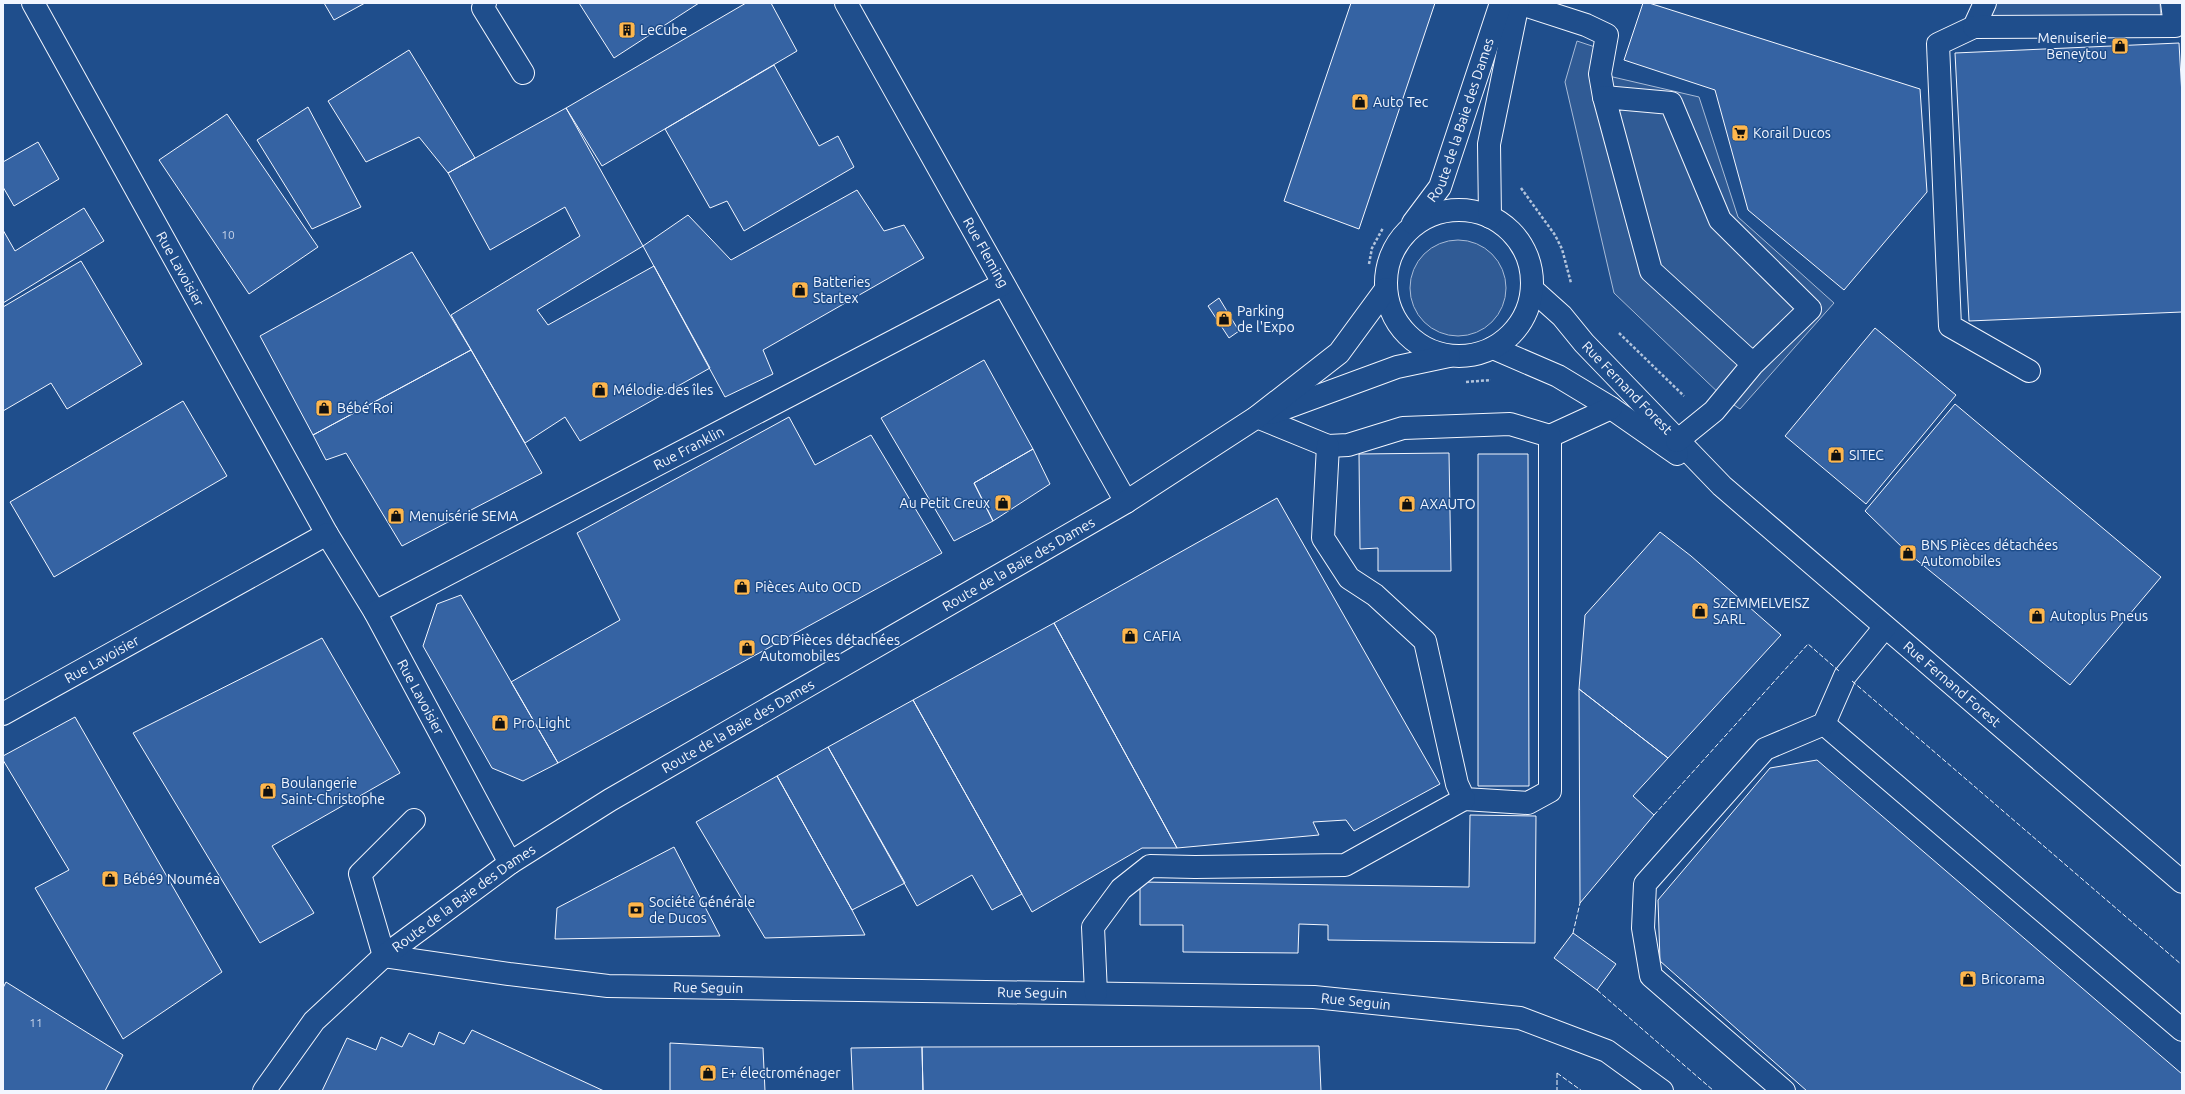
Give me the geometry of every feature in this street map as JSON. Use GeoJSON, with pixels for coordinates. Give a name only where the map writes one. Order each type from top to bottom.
{"type":"FeatureCollection","features":[{"type":"Feature","properties":{"kind":"street","name":"Rue Lavoisier"},"geometry":{"type":"LineString","coordinates":[[33,3],[327,534],[375,612],[510,863]]}},
{"type":"Feature","properties":{"kind":"street"},"geometry":{"type":"LineString","coordinates":[[485,3],[483,8],[523,72]]}},
{"type":"Feature","properties":{"kind":"street","name":"Rue Fleming"},"geometry":{"type":"LineString","coordinates":[[846,3],[1003,284],[1108,467],[1126,502]]}},
{"type":"Feature","properties":{"kind":"street","name":"Route de la Baie des Dames"},"geometry":{"type":"LineString","coordinates":[[264,1091],[314,1022],[384,956],[510,863],[610,800],[1126,502],[1257,417],[1339,353],[1386,289],[1389,259],[1397,243],[1440,187],[1502,3]]}},
{"type":"Feature","properties":{"kind":"street"},"geometry":{"type":"LineString","coordinates":[[1518,3],[1586,25],[1607,35],[1600,74],[1604,97],[1650,271],[1753,364]]}},
{"type":"Feature","properties":{"kind":"street","name":"Route de la Baie des Dames"},"geometry":{"type":"LineString","coordinates":[[1490,217],[1489,144],[1518,3]]}},
{"type":"Feature","properties":{"kind":"street"},"geometry":{"type":"LineString","coordinates":[[1974,28],[1985,3]]}},
{"type":"Feature","properties":{"kind":"street"},"geometry":{"type":"LineString","coordinates":[[2029,371],[1950,326],[1938,44],[1974,28],[2176,26],[2172,3]]}},
{"type":"Feature","properties":{"kind":"street"},"geometry":{"type":"LineString","coordinates":[[1604,97],[1671,103],[1720,220],[1810,309],[1753,364],[1714,411],[1677,441]]}},
{"type":"Feature","properties":{"kind":"street"},"geometry":{"type":"LineString","coordinates":[[1386,289],[1391,312],[1400,328],[1419,345],[1449,356],[1468,356],[1493,348],[1518,328],[1530,304],[1532,290],[1531,266],[1519,242],[1510,230],[1490,217],[1460,210],[1437,213],[1408,230]]}},
{"type":"Feature","properties":{"kind":"street","name":"Rue Franklin"},"geometry":{"type":"LineString","coordinates":[[375,612],[1003,284]]}},
{"type":"Feature","properties":{"kind":"street","name":"Rue Fernand Forest"},"geometry":{"type":"LineString","coordinates":[[1532,290],[1562,316],[1677,441],[1722,486],[2182,882]]}},
{"type":"Feature","properties":{"kind":"street","name":"Rue Fernand Forest"},"geometry":{"type":"LineString","coordinates":[[1493,348],[1558,376],[1611,408],[1722,486]]}},
{"type":"Feature","properties":{"kind":"street","name":"Route de la Baie des Dames"},"geometry":{"type":"LineString","coordinates":[[1257,417],[1307,401],[1397,367],[1449,356]]}},
{"type":"Feature","properties":{"kind":"street"},"geometry":{"type":"LineString","coordinates":[[1257,417],[1328,446],[1348,445],[1403,428],[1510,424],[1550,436],[1611,408]]}},
{"type":"Feature","properties":{"kind":"street"},"geometry":{"type":"LineString","coordinates":[[1096,993],[1093,926],[1121,889],[1150,866],[1195,867],[1345,865],[1464,799],[1528,803],[1550,791],[1550,436]]}},
{"type":"Feature","properties":{"kind":"street"},"geometry":{"type":"LineString","coordinates":[[1328,446],[1323,538],[1349,578],[1375,595],[1426,641],[1457,784],[1464,799]]}},
{"type":"Feature","properties":{"kind":"street","name":"Rue Lavoisier"},"geometry":{"type":"LineString","coordinates":[[3,714],[327,534]]}},
{"type":"Feature","properties":{"kind":"street"},"geometry":{"type":"LineString","coordinates":[[1784,1091],[1652,976],[1643,928],[1645,884],[1766,749],[1824,724],[1845,676],[1885,627]]}},
{"type":"Feature","properties":{"kind":"street"},"geometry":{"type":"LineString","coordinates":[[1824,724],[2182,1030]]}},
{"type":"Feature","properties":{"kind":"street"},"geometry":{"type":"LineString","coordinates":[[384,956],[360,874],[414,820]]}},
{"type":"Feature","properties":{"kind":"street","name":"Rue Seguin"},"geometry":{"type":"LineString","coordinates":[[384,956],[509,974],[608,986],[1314,997],[1520,1018],[1607,1051],[1662,1091]]}},
{"type":"Feature","properties":{"kind":"path"},"geometry":{"type":"LineString","coordinates":[[1518,182],[1528,199],[1555,234],[1562,249],[1571,284],[1574,288]]}},
{"type":"Feature","properties":{"kind":"path"},"geometry":{"type":"LineString","coordinates":[[1616,330],[1706,418]]}},
{"type":"Feature","properties":{"kind":"path"},"geometry":{"type":"LineString","coordinates":[[1461,381],[1493,380]]}},
{"type":"Feature","properties":{"kind":"shaded area"},"geometry":{"type":"Polygon","coordinates":[[[1991,3],[2160,3],[2161,19],[1983,19],[1991,3]]]}},
{"type":"Feature","properties":{"kind":"shaded area"},"geometry":{"type":"Polygon","coordinates":[[[1577,41],[1604,50],[1600,74],[1699,97],[1738,217],[1834,303],[1740,409],[1725,399],[1614,293],[1565,82],[1577,41]]]}},
{"type":"Feature","properties":{"kind":"shaded area"},"geometry":{"type":"Polygon","coordinates":[[[1458,240],[1476,244],[1492,254],[1502,270],[1506,288],[1502,306],[1492,322],[1476,332],[1458,336],[1440,332],[1424,322],[1414,306],[1410,288],[1414,270],[1424,254],[1440,244],[1458,240]]]}},
{"type":"Feature","properties":{"kind":"building"},"geometry":{"type":"Polygon","coordinates":[[[324,3],[365,3],[334,20],[324,3]]]}},
{"type":"Feature","properties":{"kind":"building","name":"LeCube"},"geometry":{"type":"Polygon","coordinates":[[[579,3],[699,3],[614,58],[579,3]]]}},
{"type":"Feature","properties":{"kind":"building"},"geometry":{"type":"Polygon","coordinates":[[[746,3],[771,3],[797,51],[602,166],[566,108],[746,3]]]}},
{"type":"Feature","properties":{"kind":"building","name":"Auto Tec"},"geometry":{"type":"Polygon","coordinates":[[[1351,3],[1435,3],[1359,229],[1284,201],[1351,3]]]}},
{"type":"Feature","properties":{"kind":"building"},"geometry":{"type":"Polygon","coordinates":[[[1643,3],[1649,3],[1920,89],[1927,192],[1844,290],[1748,210],[1715,90],[1624,60],[1643,3]]]}},
{"type":"Feature","properties":{"kind":"building"},"geometry":{"type":"Polygon","coordinates":[[[2179,43],[2182,96],[2182,312],[1969,321],[1955,53],[2179,43]]]}},
{"type":"Feature","properties":{"kind":"building"},"geometry":{"type":"Polygon","coordinates":[[[409,50],[475,158],[448,173],[419,137],[366,162],[328,101],[409,50]]]}},
{"type":"Feature","properties":{"kind":"building"},"geometry":{"type":"Polygon","coordinates":[[[774,65],[819,146],[838,136],[854,167],[744,231],[727,201],[710,208],[665,129],[774,65]]]}},
{"type":"Feature","properties":{"kind":"building"},"geometry":{"type":"Polygon","coordinates":[[[308,107],[361,207],[312,229],[257,140],[308,107]]]}},
{"type":"Feature","properties":{"kind":"building"},"geometry":{"type":"Polygon","coordinates":[[[566,108],[643,246],[537,310],[548,325],[654,266],[710,368],[580,441],[565,417],[525,443],[451,315],[580,236],[565,207],[490,250],[448,173],[566,108]]]}},
{"type":"Feature","properties":{"kind":"building"},"geometry":{"type":"Polygon","coordinates":[[[227,114],[318,247],[249,294],[159,160],[227,114]]]}},
{"type":"Feature","properties":{"kind":"building"},"geometry":{"type":"Polygon","coordinates":[[[38,142],[59,179],[14,206],[3,187],[3,162],[38,142]]]}},
{"type":"Feature","properties":{"kind":"building"},"geometry":{"type":"Polygon","coordinates":[[[857,190],[884,231],[904,225],[924,258],[763,350],[773,374],[725,397],[643,246],[688,215],[731,260],[857,190]]]}},
{"type":"Feature","properties":{"kind":"building"},"geometry":{"type":"Polygon","coordinates":[[[84,208],[104,241],[3,303],[3,230],[15,251],[84,208]]]}},
{"type":"Feature","properties":{"kind":"building"},"geometry":{"type":"Polygon","coordinates":[[[412,252],[471,350],[313,435],[260,336],[412,252]]]}},
{"type":"Feature","properties":{"kind":"building"},"geometry":{"type":"Polygon","coordinates":[[[81,261],[142,364],[67,409],[51,383],[3,411],[3,307],[81,261]]]}},
{"type":"Feature","properties":{"kind":"building","name":"Parking de l'Expo"},"geometry":{"type":"Polygon","coordinates":[[[1219,298],[1239,331],[1229,338],[1208,306],[1219,298]]]}},
{"type":"Feature","properties":{"kind":"building"},"geometry":{"type":"Polygon","coordinates":[[[1875,328],[1956,395],[1866,504],[1785,436],[1875,328]]]}},
{"type":"Feature","properties":{"kind":"building"},"geometry":{"type":"Polygon","coordinates":[[[471,350],[542,473],[402,546],[346,453],[326,460],[313,435],[471,350]]]}},
{"type":"Feature","properties":{"kind":"building"},"geometry":{"type":"Polygon","coordinates":[[[984,360],[1033,449],[974,483],[993,521],[954,541],[881,418],[984,360]]]}},
{"type":"Feature","properties":{"kind":"building"},"geometry":{"type":"Polygon","coordinates":[[[183,401],[227,476],[54,577],[10,502],[183,401]]]}},
{"type":"Feature","properties":{"kind":"building"},"geometry":{"type":"Polygon","coordinates":[[[1955,404],[2161,577],[2070,685],[1908,553],[1865,511],[1955,404]]]}},
{"type":"Feature","properties":{"kind":"building","name":"Pièces Auto OCD"},"geometry":{"type":"Polygon","coordinates":[[[789,417],[815,465],[871,435],[942,553],[558,763],[511,682],[620,620],[577,533],[789,417]]]}},
{"type":"Feature","properties":{"kind":"building","name":"Au Petit Creux"},"geometry":{"type":"Polygon","coordinates":[[[1033,449],[1050,484],[993,521],[974,483],[1033,449]]]}},
{"type":"Feature","properties":{"kind":"building"},"geometry":{"type":"Polygon","coordinates":[[[1449,453],[1451,571],[1378,571],[1378,548],[1360,549],[1359,454],[1449,453]]]}},
{"type":"Feature","properties":{"kind":"building"},"geometry":{"type":"Polygon","coordinates":[[[1478,454],[1528,454],[1529,786],[1478,786],[1478,454]]]}},
{"type":"Feature","properties":{"kind":"building"},"geometry":{"type":"Polygon","coordinates":[[[1277,498],[1440,784],[1354,831],[1346,820],[1313,822],[1319,835],[1177,848],[1054,623],[1277,498]]]}},
{"type":"Feature","properties":{"kind":"building"},"geometry":{"type":"Polygon","coordinates":[[[1660,532],[1691,556],[1781,635],[1668,758],[1579,689],[1585,615],[1660,532]]]}},
{"type":"Feature","properties":{"kind":"building","name":"Pro Light"},"geometry":{"type":"Polygon","coordinates":[[[461,595],[558,763],[523,781],[492,768],[423,646],[437,604],[461,595]]]}},
{"type":"Feature","properties":{"kind":"building"},"geometry":{"type":"Polygon","coordinates":[[[1054,623],[1177,848],[1142,848],[1032,912],[913,700],[1054,623]]]}},
{"type":"Feature","properties":{"kind":"building","name":"Boulangerie Saint-Christophe"},"geometry":{"type":"Polygon","coordinates":[[[322,638],[400,773],[272,846],[314,913],[260,943],[133,733],[322,638]]]}},
{"type":"Feature","properties":{"kind":"building"},"geometry":{"type":"Polygon","coordinates":[[[1579,689],[1668,758],[1633,796],[1654,815],[1580,903],[1579,689]]]}},
{"type":"Feature","properties":{"kind":"building"},"geometry":{"type":"Polygon","coordinates":[[[913,700],[1022,894],[992,910],[972,875],[917,906],[828,747],[913,700]]]}},
{"type":"Feature","properties":{"kind":"building","name":"Bébé9 Nouméa"},"geometry":{"type":"Polygon","coordinates":[[[75,717],[222,972],[123,1039],[35,888],[69,870],[3,760],[3,756],[75,717]]]}},
{"type":"Feature","properties":{"kind":"building"},"geometry":{"type":"Polygon","coordinates":[[[828,747],[905,883],[852,910],[777,776],[828,747]]]}},
{"type":"Feature","properties":{"kind":"building"},"geometry":{"type":"Polygon","coordinates":[[[1817,760],[2182,1074],[2182,1091],[1807,1091],[1660,961],[1658,900],[1770,768],[1817,760]]]}},
{"type":"Feature","properties":{"kind":"building"},"geometry":{"type":"Polygon","coordinates":[[[777,776],[865,935],[765,938],[696,822],[777,776]]]}},
{"type":"Feature","properties":{"kind":"building"},"geometry":{"type":"Polygon","coordinates":[[[1470,815],[1536,816],[1535,943],[1328,940],[1328,925],[1299,924],[1298,953],[1183,952],[1183,925],[1140,925],[1140,882],[1469,887],[1470,815]]]}},
{"type":"Feature","properties":{"kind":"building"},"geometry":{"type":"Polygon","coordinates":[[[674,847],[720,936],[555,939],[557,908],[674,847]]]}},
{"type":"Feature","properties":{"kind":"building"},"geometry":{"type":"Polygon","coordinates":[[[1573,933],[1616,964],[1597,990],[1554,958],[1573,933]]]}},
{"type":"Feature","properties":{"kind":"building"},"geometry":{"type":"Polygon","coordinates":[[[6,982],[123,1055],[105,1091],[3,1091],[3,988],[6,982]]]}},
{"type":"Feature","properties":{"kind":"building"},"geometry":{"type":"Polygon","coordinates":[[[472,1030],[604,1091],[322,1091],[347,1038],[376,1050],[381,1037],[402,1047],[409,1033],[434,1045],[439,1032],[464,1044],[472,1030]]]}},
{"type":"Feature","properties":{"kind":"building"},"geometry":{"type":"Polygon","coordinates":[[[670,1043],[763,1048],[765,1091],[670,1091],[670,1043]]]}},
{"type":"Feature","properties":{"kind":"building"},"geometry":{"type":"Polygon","coordinates":[[[1319,1046],[1321,1091],[923,1091],[922,1047],[1319,1046]]]}},
{"type":"Feature","properties":{"kind":"building"},"geometry":{"type":"Polygon","coordinates":[[[922,1047],[923,1091],[853,1091],[851,1048],[922,1047]]]}},
{"type":"Feature","properties":{"kind":"fence"},"geometry":{"type":"LineString","coordinates":[[1654,815],[1808,644],[1839,671]]}},
{"type":"Feature","properties":{"kind":"fence"},"geometry":{"type":"LineString","coordinates":[[1852,681],[2182,965]]}},
{"type":"Feature","properties":{"kind":"fence"},"geometry":{"type":"LineString","coordinates":[[1573,933],[1580,903]]}},
{"type":"Feature","properties":{"kind":"fence"},"geometry":{"type":"LineString","coordinates":[[1597,990],[1714,1091]]}},
{"type":"Feature","properties":{"kind":"fence"},"geometry":{"type":"LineString","coordinates":[[1557,1073],[1582,1091]]}},
{"type":"Feature","properties":{"kind":"fence"},"geometry":{"type":"LineString","coordinates":[[1557,1073],[1557,1091]]}},
{"type":"Feature","properties":{"kind":"place","name":"LeCube"},"geometry":{"type":"Point","coordinates":[627,30]}},
{"type":"Feature","properties":{"kind":"place","name":"Menuiserie Beneytou"},"geometry":{"type":"Point","coordinates":[2120,46]}},
{"type":"Feature","properties":{"kind":"place","name":"Auto Tec"},"geometry":{"type":"Point","coordinates":[1360,102]}},
{"type":"Feature","properties":{"kind":"place","name":"Korail Ducos"},"geometry":{"type":"Point","coordinates":[1740,133]}},
{"type":"Feature","properties":{"kind":"place","name":"Batteries Startex"},"geometry":{"type":"Point","coordinates":[800,290]}},
{"type":"Feature","properties":{"kind":"place","name":"Parking de l'Expo"},"geometry":{"type":"Point","coordinates":[1224,319]}},
{"type":"Feature","properties":{"kind":"place","name":"Mélodie des îles"},"geometry":{"type":"Point","coordinates":[600,390]}},
{"type":"Feature","properties":{"kind":"place","name":"Bébé Roi"},"geometry":{"type":"Point","coordinates":[324,408]}},
{"type":"Feature","properties":{"kind":"place","name":"SITEC"},"geometry":{"type":"Point","coordinates":[1836,455]}},
{"type":"Feature","properties":{"kind":"place","name":"Au Petit Creux"},"geometry":{"type":"Point","coordinates":[1003,503]}},
{"type":"Feature","properties":{"kind":"place","name":"AXAUTO"},"geometry":{"type":"Point","coordinates":[1407,504]}},
{"type":"Feature","properties":{"kind":"place","name":"Menuisérie SEMA"},"geometry":{"type":"Point","coordinates":[396,516]}},
{"type":"Feature","properties":{"kind":"place","name":"BNS Pièces détachées Automobiles"},"geometry":{"type":"Point","coordinates":[1908,553]}},
{"type":"Feature","properties":{"kind":"place","name":"Pièces Auto OCD"},"geometry":{"type":"Point","coordinates":[742,587]}},
{"type":"Feature","properties":{"kind":"place","name":"SZEMMELVEISZ SARL"},"geometry":{"type":"Point","coordinates":[1700,611]}},
{"type":"Feature","properties":{"kind":"place","name":"Autoplus Pneus"},"geometry":{"type":"Point","coordinates":[2037,616]}},
{"type":"Feature","properties":{"kind":"place","name":"CAFIA"},"geometry":{"type":"Point","coordinates":[1130,636]}},
{"type":"Feature","properties":{"kind":"place","name":"OCD Pièces détachées Automobiles"},"geometry":{"type":"Point","coordinates":[747,648]}},
{"type":"Feature","properties":{"kind":"place","name":"Pro Light"},"geometry":{"type":"Point","coordinates":[500,723]}},
{"type":"Feature","properties":{"kind":"place","name":"Boulangerie Saint-Christophe"},"geometry":{"type":"Point","coordinates":[268,791]}},
{"type":"Feature","properties":{"kind":"place","name":"Bébé9 Nouméa"},"geometry":{"type":"Point","coordinates":[110,879]}},
{"type":"Feature","properties":{"kind":"place","name":"Société Générale de Ducos"},"geometry":{"type":"Point","coordinates":[636,910]}},
{"type":"Feature","properties":{"kind":"place","name":"Bricorama"},"geometry":{"type":"Point","coordinates":[1968,979]}},
{"type":"Feature","properties":{"kind":"place","name":"E+ électroménager"},"geometry":{"type":"Point","coordinates":[708,1073]}}]}
